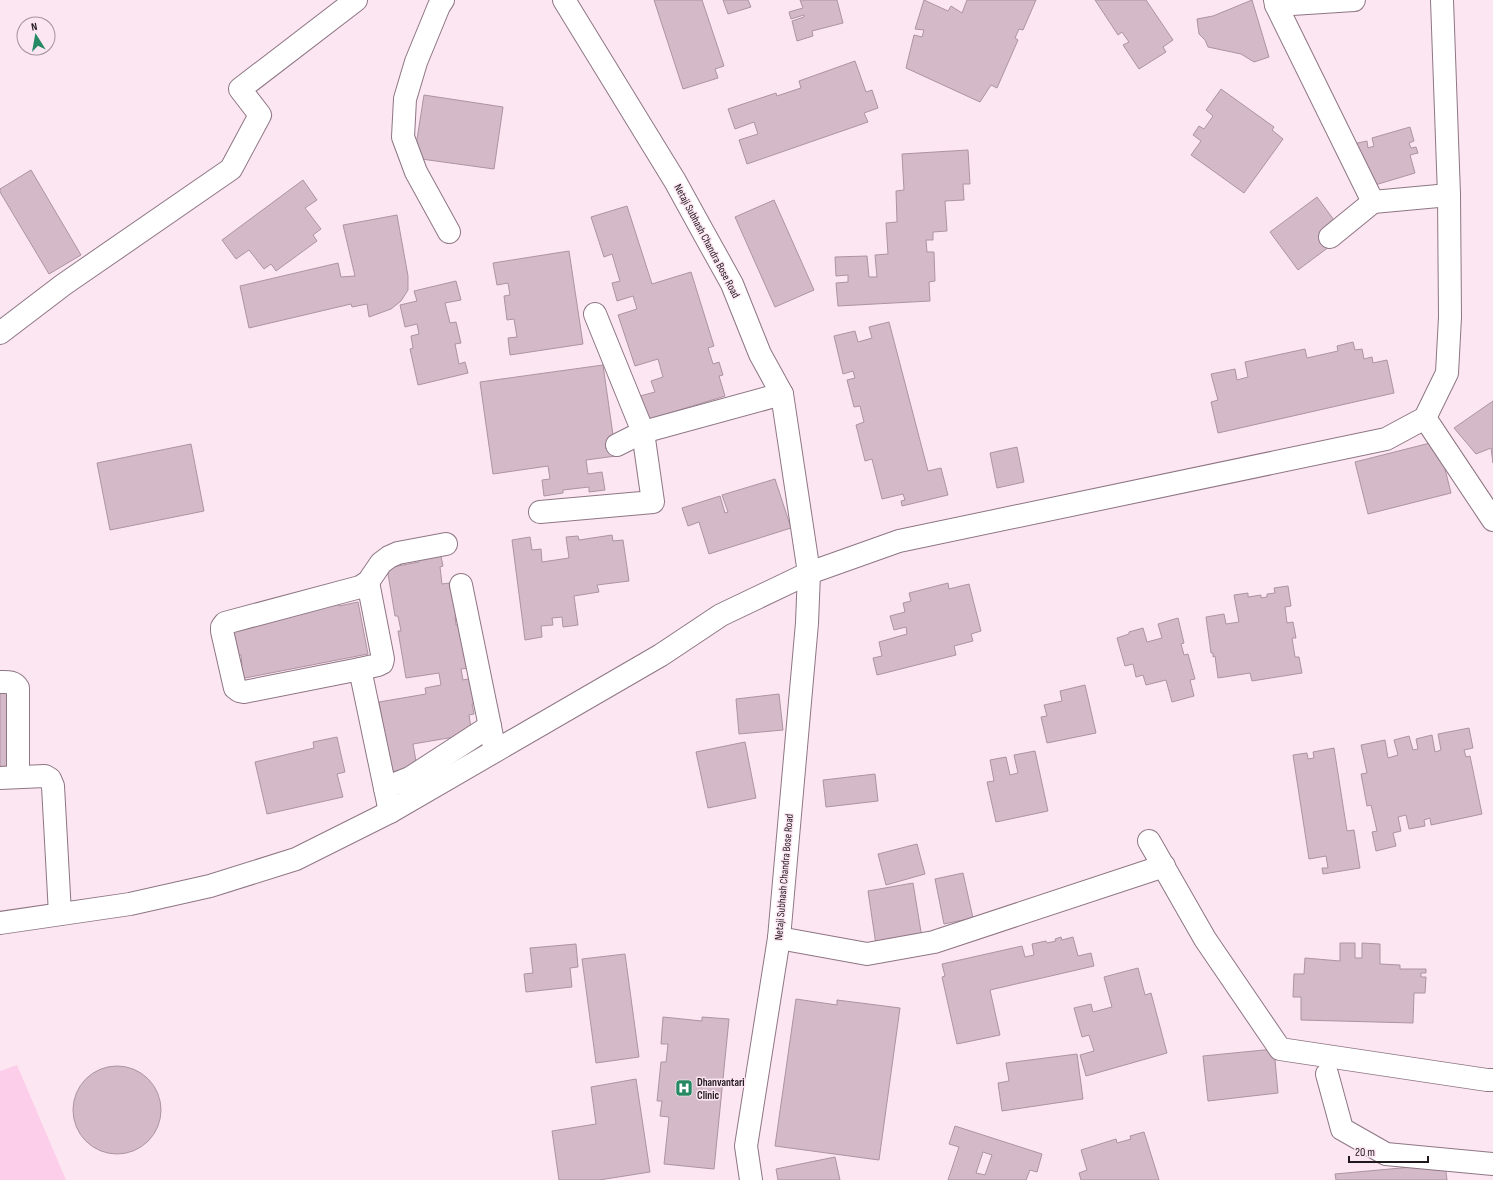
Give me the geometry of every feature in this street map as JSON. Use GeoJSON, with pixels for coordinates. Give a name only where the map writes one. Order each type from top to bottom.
{"type":"FeatureCollection","features":[{"type":"Feature","properties":{"kind":"street"},"geometry":{"type":"LineString","coordinates":[[0,333],[63,285],[231,169],[260,116],[240,89],[356,0]]}},
{"type":"Feature","properties":{"kind":"street"},"geometry":{"type":"LineString","coordinates":[[443,0],[439,6],[416,62],[404,99],[403,136],[416,172],[449,232]]}},
{"type":"Feature","properties":{"kind":"street","name":"Netaji Subhash Chandra Bose Road"},"geometry":{"type":"LineString","coordinates":[[564,0],[675,181],[710,243],[732,284],[760,354],[782,394],[809,573],[808,623],[779,938],[746,1146],[751,1180]]}},
{"type":"Feature","properties":{"kind":"street"},"geometry":{"type":"LineString","coordinates":[[1354,0],[1276,2],[1373,202]]}},
{"type":"Feature","properties":{"kind":"street"},"geometry":{"type":"LineString","coordinates":[[0,923],[130,904],[210,886],[296,859],[390,812],[661,655],[721,615],[809,573],[899,541],[1386,438],[1425,418],[1447,373],[1450,317],[1449,195],[1442,0]]}},
{"type":"Feature","properties":{"kind":"street"},"geometry":{"type":"LineString","coordinates":[[1330,237],[1373,202],[1449,195]]}},
{"type":"Feature","properties":{"kind":"street"},"geometry":{"type":"LineString","coordinates":[[540,512],[653,502],[643,432],[595,314]]}},
{"type":"Feature","properties":{"kind":"street"},"geometry":{"type":"LineString","coordinates":[[618,445],[643,432],[782,394]]}},
{"type":"Feature","properties":{"kind":"street"},"geometry":{"type":"LineString","coordinates":[[1425,418],[1493,520]]}},
{"type":"Feature","properties":{"kind":"street"},"geometry":{"type":"LineString","coordinates":[[368,582],[383,659],[382,663],[378,666],[244,692],[235,688],[222,631],[222,627],[226,623],[360,586],[368,582],[381,563],[389,557],[398,553],[446,544]]}},
{"type":"Feature","properties":{"kind":"street"},"geometry":{"type":"LineString","coordinates":[[461,585],[495,751]]}},
{"type":"Feature","properties":{"kind":"street"},"geometry":{"type":"LineString","coordinates":[[360,669],[390,812]]}},
{"type":"Feature","properties":{"kind":"street"},"geometry":{"type":"LineString","coordinates":[[0,682],[12,682],[16,684],[18,688],[9,778],[45,776],[50,779],[53,786],[60,914]]}},
{"type":"Feature","properties":{"kind":"street"},"geometry":{"type":"LineString","coordinates":[[385,788],[410,778],[490,726]]}},
{"type":"Feature","properties":{"kind":"street"},"geometry":{"type":"LineString","coordinates":[[1149,841],[1205,939],[1280,1049],[1493,1080]]}},
{"type":"Feature","properties":{"kind":"street"},"geometry":{"type":"LineString","coordinates":[[779,938],[867,954],[927,943],[1164,866]]}},
{"type":"Feature","properties":{"kind":"street"},"geometry":{"type":"LineString","coordinates":[[1326,1074],[1342,1129],[1386,1154],[1493,1164]]}},
{"type":"Feature","properties":{"kind":"shaded area"},"geometry":{"type":"Polygon","coordinates":[[[17,1065],[66,1180],[0,1180],[0,1071],[17,1065]]]}},
{"type":"Feature","properties":{"kind":"building"},"geometry":{"type":"Polygon","coordinates":[[[654,0],[702,0],[724,66],[715,69],[718,78],[683,89],[654,0]]]}},
{"type":"Feature","properties":{"kind":"building"},"geometry":{"type":"Polygon","coordinates":[[[723,0],[748,0],[751,7],[728,14],[723,0]]]}},
{"type":"Feature","properties":{"kind":"building"},"geometry":{"type":"Polygon","coordinates":[[[800,0],[837,0],[843,23],[812,31],[813,36],[797,41],[792,21],[804,17],[804,15],[791,19],[789,12],[803,8],[800,0]]]}},
{"type":"Feature","properties":{"kind":"building"},"geometry":{"type":"Polygon","coordinates":[[[924,0],[948,11],[951,6],[962,13],[967,0],[1036,0],[1023,30],[1019,29],[1015,38],[1018,40],[997,88],[991,85],[980,102],[906,68],[914,35],[922,37],[924,30],[915,29],[924,0]]]}},
{"type":"Feature","properties":{"kind":"building"},"geometry":{"type":"Polygon","coordinates":[[[1095,0],[1146,0],[1173,40],[1163,47],[1166,52],[1139,69],[1123,45],[1129,42],[1122,32],[1118,35],[1095,0]]]}},
{"type":"Feature","properties":{"kind":"building"},"geometry":{"type":"Polygon","coordinates":[[[1252,0],[1269,57],[1254,62],[1241,54],[1208,47],[1205,40],[1199,34],[1197,19],[1213,16],[1252,0]]]}},
{"type":"Feature","properties":{"kind":"building"},"geometry":{"type":"Polygon","coordinates":[[[855,61],[866,92],[872,90],[878,108],[864,113],[868,122],[747,164],[739,140],[758,134],[754,122],[735,129],[728,109],[776,93],[777,96],[801,88],[799,81],[855,61]]]}},
{"type":"Feature","properties":{"kind":"building"},"geometry":{"type":"Polygon","coordinates":[[[1221,89],[1274,127],[1272,130],[1283,139],[1244,193],[1191,155],[1201,141],[1193,135],[1199,126],[1204,129],[1213,116],[1206,110],[1221,89]]]}},
{"type":"Feature","properties":{"kind":"building"},"geometry":{"type":"Polygon","coordinates":[[[424,95],[503,107],[494,169],[414,158],[424,95]]]}},
{"type":"Feature","properties":{"kind":"building"},"geometry":{"type":"Polygon","coordinates":[[[1410,127],[1414,141],[1409,143],[1411,148],[1416,147],[1418,153],[1410,155],[1415,173],[1365,188],[1353,144],[1367,141],[1368,148],[1374,146],[1372,138],[1410,127]]]}},
{"type":"Feature","properties":{"kind":"building"},"geometry":{"type":"Polygon","coordinates":[[[968,150],[970,184],[963,184],[964,200],[945,201],[947,231],[933,232],[933,240],[926,240],[927,252],[934,252],[935,281],[929,282],[930,301],[838,306],[836,283],[848,282],[848,275],[836,276],[835,257],[867,256],[869,277],[877,277],[875,255],[888,254],[886,223],[897,222],[896,191],[904,190],[902,154],[968,150]]]}},
{"type":"Feature","properties":{"kind":"building"},"geometry":{"type":"Polygon","coordinates":[[[31,170],[81,255],[49,274],[0,192],[0,189],[31,170]]]}},
{"type":"Feature","properties":{"kind":"building"},"geometry":{"type":"Polygon","coordinates":[[[303,180],[317,200],[305,208],[321,229],[313,235],[317,241],[276,271],[271,264],[264,269],[249,250],[236,259],[222,240],[303,180]]]}},
{"type":"Feature","properties":{"kind":"building"},"geometry":{"type":"Polygon","coordinates":[[[1317,197],[1345,235],[1298,270],[1270,232],[1317,197]]]}},
{"type":"Feature","properties":{"kind":"building"},"geometry":{"type":"Polygon","coordinates":[[[774,200],[814,290],[775,307],[735,217],[774,200]]]}},
{"type":"Feature","properties":{"kind":"building"},"geometry":{"type":"Polygon","coordinates":[[[627,206],[652,284],[691,272],[714,346],[708,348],[713,364],[719,362],[723,375],[719,376],[725,396],[647,420],[640,396],[655,392],[651,381],[663,377],[658,359],[635,366],[618,315],[637,309],[633,296],[617,301],[612,283],[620,281],[612,254],[604,257],[591,217],[627,206]]]}},
{"type":"Feature","properties":{"kind":"building"},"geometry":{"type":"Polygon","coordinates":[[[397,215],[408,276],[408,290],[401,301],[391,309],[369,317],[367,304],[352,307],[351,304],[249,328],[240,286],[338,263],[341,277],[355,276],[343,225],[397,215]]]}},
{"type":"Feature","properties":{"kind":"building"},"geometry":{"type":"Polygon","coordinates":[[[569,251],[583,344],[510,355],[508,338],[517,337],[514,319],[507,320],[504,296],[510,295],[508,283],[497,285],[493,263],[569,251]]]}},
{"type":"Feature","properties":{"kind":"building"},"geometry":{"type":"Polygon","coordinates":[[[456,281],[461,300],[445,303],[450,323],[456,322],[461,343],[455,344],[459,364],[465,362],[468,373],[418,385],[410,349],[413,348],[411,336],[419,334],[417,324],[405,327],[400,305],[417,301],[414,291],[456,281]]]}},
{"type":"Feature","properties":{"kind":"building"},"geometry":{"type":"Polygon","coordinates":[[[889,322],[928,471],[941,468],[948,495],[902,506],[901,501],[905,500],[903,494],[882,499],[872,459],[865,461],[856,425],[864,422],[860,406],[854,407],[847,380],[855,378],[853,371],[843,374],[834,336],[855,331],[858,342],[872,338],[869,327],[889,322]]]}},
{"type":"Feature","properties":{"kind":"building"},"geometry":{"type":"Polygon","coordinates":[[[1353,342],[1355,350],[1362,349],[1364,359],[1372,357],[1373,363],[1387,360],[1394,393],[1218,433],[1211,402],[1218,400],[1211,374],[1235,369],[1237,380],[1248,377],[1245,362],[1305,349],[1307,358],[1338,351],[1337,346],[1353,342]]]}},
{"type":"Feature","properties":{"kind":"building"},"geometry":{"type":"Polygon","coordinates":[[[603,365],[616,456],[586,460],[588,474],[602,472],[605,490],[589,492],[589,487],[563,490],[563,493],[544,496],[542,480],[550,479],[548,466],[493,474],[480,382],[603,365]]]}},
{"type":"Feature","properties":{"kind":"building"},"geometry":{"type":"Polygon","coordinates":[[[1493,401],[1493,463],[1491,448],[1476,454],[1454,428],[1493,401]]]}},
{"type":"Feature","properties":{"kind":"building"},"geometry":{"type":"Polygon","coordinates":[[[1438,441],[1451,493],[1368,514],[1355,462],[1438,441]]]}},
{"type":"Feature","properties":{"kind":"building"},"geometry":{"type":"Polygon","coordinates":[[[191,444],[204,511],[110,530],[97,463],[191,444]]]}},
{"type":"Feature","properties":{"kind":"building"},"geometry":{"type":"Polygon","coordinates":[[[1017,447],[1024,482],[997,488],[990,453],[1017,447]]]}},
{"type":"Feature","properties":{"kind":"building"},"geometry":{"type":"Polygon","coordinates":[[[775,479],[791,528],[709,554],[699,522],[688,526],[682,508],[720,496],[725,513],[728,512],[722,495],[775,479]]]}},
{"type":"Feature","properties":{"kind":"building"},"geometry":{"type":"Polygon","coordinates":[[[612,535],[613,541],[623,540],[629,581],[597,585],[599,592],[574,596],[578,625],[563,627],[562,617],[552,618],[553,625],[541,626],[542,637],[525,640],[512,540],[530,537],[532,550],[541,549],[542,562],[569,558],[566,537],[578,536],[579,540],[612,535]]]}},
{"type":"Feature","properties":{"kind":"building"},"geometry":{"type":"Polygon","coordinates":[[[417,552],[440,552],[443,566],[440,567],[442,584],[449,583],[451,593],[456,593],[460,616],[455,617],[456,625],[461,624],[469,668],[461,669],[463,680],[473,678],[477,703],[472,704],[474,714],[469,715],[472,734],[413,744],[417,767],[391,772],[379,702],[426,694],[425,688],[441,685],[439,673],[406,678],[398,631],[401,631],[398,616],[395,616],[387,568],[419,562],[417,552]]]}},
{"type":"Feature","properties":{"kind":"building"},"geometry":{"type":"Polygon","coordinates":[[[948,583],[949,589],[969,584],[981,631],[971,634],[973,641],[954,646],[956,655],[877,675],[873,658],[882,656],[879,642],[907,634],[906,627],[894,630],[890,616],[905,612],[903,603],[911,601],[909,593],[948,583]]]}},
{"type":"Feature","properties":{"kind":"building"},"geometry":{"type":"Polygon","coordinates":[[[1288,586],[1291,606],[1285,607],[1287,623],[1293,622],[1296,638],[1292,638],[1295,657],[1299,657],[1302,673],[1252,681],[1250,673],[1218,678],[1215,656],[1213,657],[1213,653],[1211,653],[1206,617],[1224,614],[1226,624],[1239,622],[1234,595],[1248,593],[1248,597],[1261,595],[1261,598],[1267,597],[1267,594],[1275,593],[1274,588],[1288,586]]]}},
{"type":"Feature","properties":{"kind":"building"},"geometry":{"type":"Polygon","coordinates":[[[338,601],[339,606],[358,602],[368,654],[240,679],[237,666],[242,665],[241,655],[235,656],[229,628],[338,601]]]}},
{"type":"Feature","properties":{"kind":"building"},"geometry":{"type":"Polygon","coordinates":[[[1178,618],[1184,643],[1181,644],[1184,655],[1188,654],[1195,679],[1190,680],[1194,696],[1172,702],[1166,680],[1146,685],[1143,675],[1136,677],[1133,664],[1125,666],[1117,638],[1129,634],[1129,632],[1143,628],[1147,642],[1162,638],[1158,624],[1178,618]]]}},
{"type":"Feature","properties":{"kind":"building"},"geometry":{"type":"Polygon","coordinates":[[[1085,685],[1096,733],[1047,743],[1041,717],[1047,716],[1044,705],[1062,701],[1060,691],[1085,685]]]}},
{"type":"Feature","properties":{"kind":"building"},"geometry":{"type":"Polygon","coordinates":[[[0,689],[12,690],[11,774],[0,774],[0,689]]]}},
{"type":"Feature","properties":{"kind":"building"},"geometry":{"type":"Polygon","coordinates":[[[779,694],[783,730],[739,734],[736,699],[779,694]]]}},
{"type":"Feature","properties":{"kind":"building"},"geometry":{"type":"Polygon","coordinates":[[[1469,728],[1473,748],[1464,750],[1466,757],[1470,756],[1482,814],[1431,825],[1430,818],[1424,820],[1425,826],[1409,829],[1406,815],[1398,817],[1401,831],[1393,833],[1396,846],[1376,851],[1372,832],[1377,831],[1371,805],[1367,806],[1361,774],[1367,773],[1361,745],[1385,740],[1388,758],[1398,755],[1394,740],[1409,736],[1413,750],[1418,749],[1416,739],[1432,735],[1435,752],[1441,750],[1438,734],[1469,728]]]}},
{"type":"Feature","properties":{"kind":"building"},"geometry":{"type":"Polygon","coordinates":[[[337,737],[345,772],[337,774],[343,797],[267,814],[255,762],[314,748],[313,742],[337,737]]]}},
{"type":"Feature","properties":{"kind":"building"},"geometry":{"type":"Polygon","coordinates":[[[745,742],[756,798],[708,808],[696,752],[745,742]]]}},
{"type":"Feature","properties":{"kind":"building"},"geometry":{"type":"Polygon","coordinates":[[[1334,748],[1347,831],[1354,830],[1360,868],[1323,874],[1322,868],[1328,868],[1326,856],[1309,859],[1293,755],[1307,753],[1308,759],[1314,758],[1313,752],[1334,748]]]}},
{"type":"Feature","properties":{"kind":"building"},"geometry":{"type":"Polygon","coordinates":[[[1035,751],[1048,811],[996,822],[987,782],[994,781],[990,760],[1006,757],[1010,775],[1018,773],[1014,755],[1035,751]]]}},
{"type":"Feature","properties":{"kind":"building"},"geometry":{"type":"Polygon","coordinates":[[[875,774],[878,801],[826,807],[823,780],[875,774]]]}},
{"type":"Feature","properties":{"kind":"building"},"geometry":{"type":"Polygon","coordinates":[[[917,844],[925,874],[886,885],[878,854],[917,844]]]}},
{"type":"Feature","properties":{"kind":"building"},"geometry":{"type":"Polygon","coordinates":[[[963,873],[973,918],[944,924],[935,879],[963,873]]]}},
{"type":"Feature","properties":{"kind":"building"},"geometry":{"type":"Polygon","coordinates":[[[913,883],[922,938],[876,945],[868,891],[913,883]]]}},
{"type":"Feature","properties":{"kind":"building"},"geometry":{"type":"Polygon","coordinates":[[[1061,937],[1062,940],[1073,937],[1078,956],[1091,953],[1094,966],[990,990],[1000,1035],[957,1044],[942,977],[945,976],[942,964],[1022,946],[1025,957],[1034,955],[1032,944],[1046,941],[1047,943],[1056,941],[1055,939],[1061,937]]]}},
{"type":"Feature","properties":{"kind":"building"},"geometry":{"type":"Polygon","coordinates":[[[1340,943],[1355,943],[1355,958],[1362,958],[1362,943],[1380,944],[1380,964],[1400,965],[1400,969],[1426,969],[1426,973],[1421,973],[1421,977],[1426,977],[1425,993],[1414,993],[1413,1023],[1301,1020],[1301,997],[1293,997],[1294,974],[1304,974],[1305,958],[1340,961],[1340,943]]]}},
{"type":"Feature","properties":{"kind":"building"},"geometry":{"type":"Polygon","coordinates":[[[576,944],[578,967],[570,968],[572,987],[526,992],[524,974],[533,973],[530,948],[576,944]]]}},
{"type":"Feature","properties":{"kind":"building"},"geometry":{"type":"Polygon","coordinates":[[[625,954],[639,1057],[596,1063],[582,959],[625,954]]]}},
{"type":"Feature","properties":{"kind":"building"},"geometry":{"type":"Polygon","coordinates":[[[1138,968],[1145,995],[1151,993],[1167,1053],[1086,1076],[1080,1055],[1094,1051],[1089,1035],[1082,1037],[1074,1008],[1091,1004],[1093,1012],[1112,1007],[1104,977],[1138,968]]]}},
{"type":"Feature","properties":{"kind":"building"},"geometry":{"type":"Polygon","coordinates":[[[796,999],[837,1005],[837,1000],[900,1008],[879,1160],[775,1146],[796,999]]]}},
{"type":"Feature","properties":{"kind":"building"},"geometry":{"type":"Polygon","coordinates":[[[663,1017],[702,1021],[702,1017],[729,1019],[714,1169],[664,1164],[669,1117],[660,1116],[662,1101],[657,1101],[661,1062],[666,1062],[668,1044],[661,1044],[663,1017]]]}},
{"type":"Feature","properties":{"kind":"building"},"geometry":{"type":"Polygon","coordinates":[[[1274,1049],[1278,1093],[1208,1101],[1203,1056],[1274,1049]]]}},
{"type":"Feature","properties":{"kind":"building"},"geometry":{"type":"Polygon","coordinates":[[[1077,1054],[1083,1099],[1002,1111],[998,1083],[1009,1081],[1006,1063],[1077,1054]]]}},
{"type":"Feature","properties":{"kind":"building"},"geometry":{"type":"Polygon","coordinates":[[[117,1066],[134,1070],[148,1079],[157,1093],[161,1110],[157,1127],[148,1141],[134,1150],[117,1154],[100,1150],[86,1141],[77,1127],[73,1110],[77,1093],[86,1079],[100,1070],[117,1066]]]}},
{"type":"Feature","properties":{"kind":"building"},"geometry":{"type":"Polygon","coordinates":[[[636,1079],[650,1172],[599,1180],[559,1180],[552,1131],[596,1124],[591,1087],[636,1079]]]}},
{"type":"Feature","properties":{"kind":"building"},"geometry":{"type":"Polygon","coordinates":[[[955,1126],[1042,1154],[1037,1172],[1030,1170],[1026,1180],[948,1180],[959,1147],[949,1144],[955,1126]],[[983,1152],[976,1173],[985,1175],[992,1155],[983,1152]]]}},
{"type":"Feature","properties":{"kind":"building"},"geometry":{"type":"Polygon","coordinates":[[[1144,1132],[1159,1180],[1081,1180],[1079,1173],[1087,1170],[1081,1150],[1116,1139],[1117,1143],[1131,1139],[1130,1136],[1144,1132]]]}},
{"type":"Feature","properties":{"kind":"building"},"geometry":{"type":"Polygon","coordinates":[[[835,1157],[840,1180],[778,1180],[776,1169],[835,1157]]]}},
{"type":"Feature","properties":{"kind":"building"},"geometry":{"type":"Polygon","coordinates":[[[1445,1164],[1447,1180],[1336,1180],[1335,1174],[1445,1164]]]}},
{"type":"Feature","properties":{"kind":"place","name":"Dhanvantari Clinic"},"geometry":{"type":"Point","coordinates":[684,1088]}}]}
